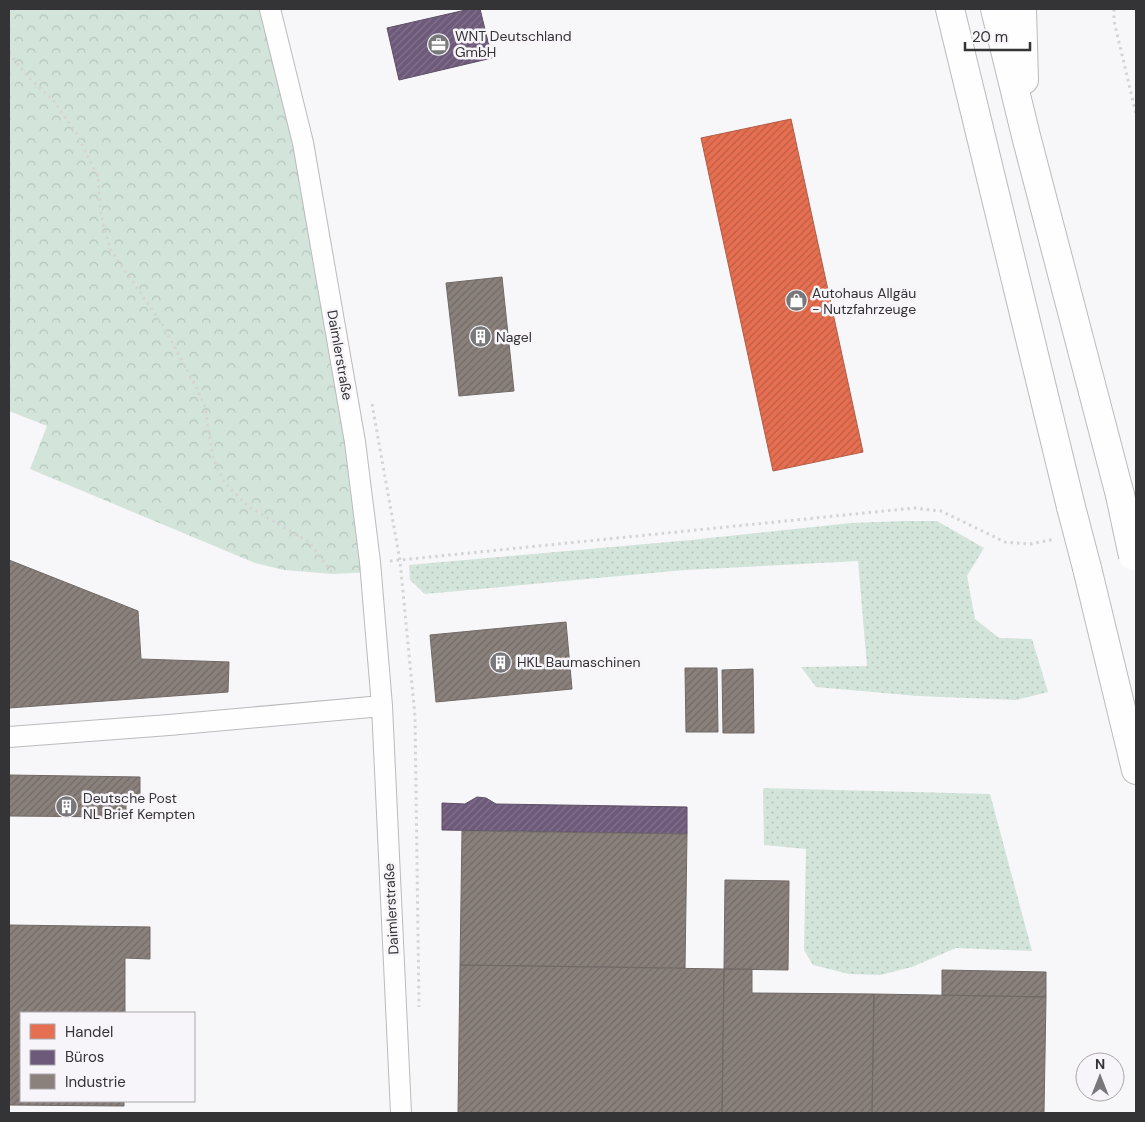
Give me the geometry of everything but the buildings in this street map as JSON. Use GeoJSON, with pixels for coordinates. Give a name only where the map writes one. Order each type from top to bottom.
{"type":"FeatureCollection","features":[{"type":"Feature","properties":{"kind":"highway"},"geometry":{"type":"LineString","coordinates":[[950,9],[1136,770]]}},
{"type":"Feature","properties":{"kind":"highway"},"geometry":{"type":"LineString","coordinates":[[995,9],[1026,136],[1120,495],[1135,562]]}},
{"type":"Feature","properties":{"kind":"highway"},"geometry":{"type":"LineString","coordinates":[[1022,9],[1026,136]]}},
{"type":"Feature","properties":{"kind":"street","name":"Daimlerstraße"},"geometry":{"type":"LineString","coordinates":[[270,9],[303,143],[355,442],[370,562],[382,706],[400,1113]]}},
{"type":"Feature","properties":{"kind":"street"},"geometry":{"type":"LineString","coordinates":[[9,737],[382,706]]}},
{"type":"Feature","properties":{"kind":"path"},"geometry":{"type":"LineString","coordinates":[[1114,9],[1114,21],[1136,114]]}},
{"type":"Feature","properties":{"kind":"path"},"geometry":{"type":"LineString","coordinates":[[9,53],[29,78],[53,100],[78,134],[98,177],[102,215],[110,249],[164,327],[195,385],[205,407],[213,458],[224,482],[249,507],[310,542],[333,574]]}},
{"type":"Feature","properties":{"kind":"path"},"geometry":{"type":"LineString","coordinates":[[370,562],[400,561],[914,508],[941,511],[1005,542],[1030,544],[1050,540]]}},
{"type":"Feature","properties":{"kind":"green space"},"geometry":{"type":"Polygon","coordinates":[[[9,9],[270,9],[371,572],[333,574],[284,570],[255,563],[30,469],[47,426],[9,411],[9,9]]]}},
{"type":"Feature","properties":{"kind":"green space"},"geometry":{"type":"Polygon","coordinates":[[[937,521],[984,548],[967,576],[975,619],[999,638],[1032,639],[1048,692],[1016,700],[918,696],[816,687],[801,667],[867,666],[858,561],[685,570],[425,594],[410,580],[409,565],[691,540],[851,523],[937,521]]]}},
{"type":"Feature","properties":{"kind":"green space"},"geometry":{"type":"Polygon","coordinates":[[[763,788],[990,794],[1032,951],[956,948],[912,967],[880,975],[849,974],[813,965],[804,950],[806,849],[764,845],[763,788]]]}},
{"type":"Feature","properties":{"kind":"place","name":"WNT Deutschland GmbH"},"geometry":{"type":"Point","coordinates":[439,44]}},
{"type":"Feature","properties":{"kind":"place","name":"Autohaus Allgäu - Nutzfahrzeuge"},"geometry":{"type":"Point","coordinates":[796,301]}},
{"type":"Feature","properties":{"kind":"place","name":"Nagel"},"geometry":{"type":"Point","coordinates":[480,337]}},
{"type":"Feature","properties":{"kind":"place","name":"HKL Baumaschinen"},"geometry":{"type":"Point","coordinates":[501,662]}},
{"type":"Feature","properties":{"kind":"place","name":"Deutsche Post NL Brief Kempten"},"geometry":{"type":"Point","coordinates":[67,806]}}]}
